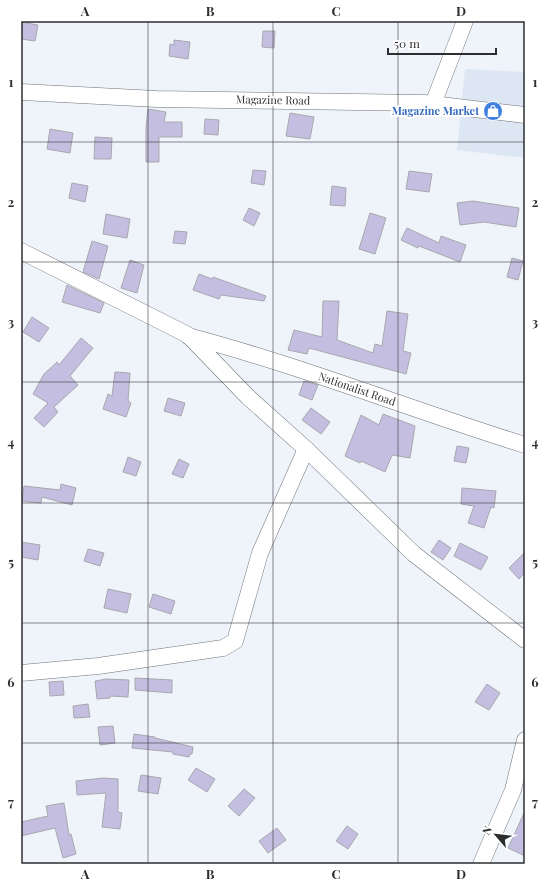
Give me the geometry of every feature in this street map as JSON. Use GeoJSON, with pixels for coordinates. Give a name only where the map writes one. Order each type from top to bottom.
{"type":"FeatureCollection","features":[{"type":"Feature","properties":{"kind":"street"},"geometry":{"type":"LineString","coordinates":[[433,104],[465,21]]}},
{"type":"Feature","properties":{"kind":"street","name":"Magazine Road"},"geometry":{"type":"LineString","coordinates":[[21,92],[157,99],[433,104],[525,114]]}},
{"type":"Feature","properties":{"kind":"street"},"geometry":{"type":"LineString","coordinates":[[21,251],[188,335],[248,397],[306,449],[414,554],[525,640]]}},
{"type":"Feature","properties":{"kind":"street","name":"Nationalist Road"},"geometry":{"type":"LineString","coordinates":[[188,335],[356,388],[443,419],[525,445]]}},
{"type":"Feature","properties":{"kind":"street"},"geometry":{"type":"LineString","coordinates":[[21,673],[106,665],[223,648],[235,642],[260,553],[306,449]]}},
{"type":"Feature","properties":{"kind":"street"},"geometry":{"type":"LineString","coordinates":[[481,864],[514,790],[525,740]]}},
{"type":"Feature","properties":{"kind":"shaded area","name":"Magazine Market"},"geometry":{"type":"Polygon","coordinates":[[[465,69],[525,72],[525,158],[457,150],[465,69]]]}},
{"type":"Feature","properties":{"kind":"building"},"geometry":{"type":"Polygon","coordinates":[[[21,22],[38,25],[35,41],[21,39],[21,22]]]}},
{"type":"Feature","properties":{"kind":"building"},"geometry":{"type":"Polygon","coordinates":[[[263,31],[275,31],[274,48],[262,47],[263,31]]]}},
{"type":"Feature","properties":{"kind":"building"},"geometry":{"type":"Polygon","coordinates":[[[174,40],[190,42],[188,59],[169,56],[170,44],[174,45],[174,40]]]}},
{"type":"Feature","properties":{"kind":"building"},"geometry":{"type":"Polygon","coordinates":[[[148,109],[166,112],[164,122],[182,122],[182,137],[159,137],[159,162],[146,162],[146,127],[148,109]]]}},
{"type":"Feature","properties":{"kind":"building"},"geometry":{"type":"Polygon","coordinates":[[[290,113],[314,117],[310,139],[286,136],[290,113]]]}},
{"type":"Feature","properties":{"kind":"building"},"geometry":{"type":"Polygon","coordinates":[[[205,119],[219,120],[218,135],[204,134],[205,119]]]}},
{"type":"Feature","properties":{"kind":"building"},"geometry":{"type":"Polygon","coordinates":[[[50,129],[73,133],[70,153],[47,149],[50,129]]]}},
{"type":"Feature","properties":{"kind":"building"},"geometry":{"type":"Polygon","coordinates":[[[95,137],[112,138],[111,159],[94,159],[95,137]]]}},
{"type":"Feature","properties":{"kind":"building"},"geometry":{"type":"Polygon","coordinates":[[[253,170],[266,171],[264,185],[251,183],[253,170]]]}},
{"type":"Feature","properties":{"kind":"building"},"geometry":{"type":"Polygon","coordinates":[[[409,171],[432,174],[429,192],[406,189],[409,171]]]}},
{"type":"Feature","properties":{"kind":"building"},"geometry":{"type":"Polygon","coordinates":[[[72,183],[88,186],[85,202],[69,198],[72,183]]]}},
{"type":"Feature","properties":{"kind":"building"},"geometry":{"type":"Polygon","coordinates":[[[332,186],[346,188],[345,206],[330,205],[332,186]]]}},
{"type":"Feature","properties":{"kind":"building"},"geometry":{"type":"Polygon","coordinates":[[[473,201],[519,208],[516,227],[484,222],[460,225],[457,203],[473,201]]]}},
{"type":"Feature","properties":{"kind":"building"},"geometry":{"type":"Polygon","coordinates":[[[249,208],[260,213],[254,226],[243,220],[249,208]]]}},
{"type":"Feature","properties":{"kind":"building"},"geometry":{"type":"Polygon","coordinates":[[[370,213],[386,218],[375,254],[359,249],[370,213]]]}},
{"type":"Feature","properties":{"kind":"building"},"geometry":{"type":"Polygon","coordinates":[[[106,214],[130,219],[127,238],[103,234],[106,214]]]}},
{"type":"Feature","properties":{"kind":"building"},"geometry":{"type":"Polygon","coordinates":[[[407,228],[439,243],[441,236],[466,245],[460,262],[419,246],[418,248],[401,240],[407,228]]]}},
{"type":"Feature","properties":{"kind":"building"},"geometry":{"type":"Polygon","coordinates":[[[175,231],[187,232],[185,244],[173,243],[175,231]]]}},
{"type":"Feature","properties":{"kind":"building"},"geometry":{"type":"Polygon","coordinates":[[[92,241],[108,246],[99,279],[83,272],[92,241]]]}},
{"type":"Feature","properties":{"kind":"building"},"geometry":{"type":"Polygon","coordinates":[[[512,258],[523,261],[518,280],[507,277],[512,258]]]}},
{"type":"Feature","properties":{"kind":"building"},"geometry":{"type":"Polygon","coordinates":[[[130,260],[144,265],[137,293],[121,288],[130,260]]]}},
{"type":"Feature","properties":{"kind":"building"},"geometry":{"type":"Polygon","coordinates":[[[199,274],[212,279],[213,277],[266,296],[264,301],[221,295],[219,299],[193,290],[199,274]]]}},
{"type":"Feature","properties":{"kind":"building"},"geometry":{"type":"Polygon","coordinates":[[[67,285],[104,303],[100,313],[62,302],[67,285]]]}},
{"type":"Feature","properties":{"kind":"building"},"geometry":{"type":"Polygon","coordinates":[[[323,301],[339,301],[337,340],[373,353],[375,344],[382,346],[387,311],[408,314],[403,351],[411,353],[406,374],[309,348],[307,354],[288,350],[294,330],[322,337],[323,301]]]}},
{"type":"Feature","properties":{"kind":"building"},"geometry":{"type":"Polygon","coordinates":[[[32,317],[49,328],[39,342],[23,332],[32,317]]]}},
{"type":"Feature","properties":{"kind":"building"},"geometry":{"type":"Polygon","coordinates":[[[81,338],[93,348],[70,376],[78,385],[54,407],[58,412],[44,427],[34,418],[48,403],[33,394],[44,374],[57,362],[59,365],[81,338]]]}},
{"type":"Feature","properties":{"kind":"building"},"geometry":{"type":"Polygon","coordinates":[[[115,372],[130,373],[128,401],[131,403],[126,417],[103,409],[108,394],[112,396],[115,372]]]}},
{"type":"Feature","properties":{"kind":"building"},"geometry":{"type":"Polygon","coordinates":[[[304,381],[318,385],[312,400],[299,395],[304,381]]]}},
{"type":"Feature","properties":{"kind":"building"},"geometry":{"type":"Polygon","coordinates":[[[168,398],[185,403],[181,416],[164,411],[168,398]]]}},
{"type":"Feature","properties":{"kind":"building"},"geometry":{"type":"Polygon","coordinates":[[[311,408],[330,422],[321,434],[302,420],[311,408]]]}},
{"type":"Feature","properties":{"kind":"building"},"geometry":{"type":"Polygon","coordinates":[[[383,414],[415,426],[410,458],[392,455],[385,472],[361,461],[360,463],[345,456],[361,415],[379,425],[383,414]]]}},
{"type":"Feature","properties":{"kind":"building"},"geometry":{"type":"Polygon","coordinates":[[[457,446],[469,448],[466,463],[454,461],[457,446]]]}},
{"type":"Feature","properties":{"kind":"building"},"geometry":{"type":"Polygon","coordinates":[[[128,457],[141,462],[136,476],[123,472],[128,457]]]}},
{"type":"Feature","properties":{"kind":"building"},"geometry":{"type":"Polygon","coordinates":[[[179,459],[189,464],[183,478],[172,474],[179,459]]]}},
{"type":"Feature","properties":{"kind":"building"},"geometry":{"type":"Polygon","coordinates":[[[61,484],[76,488],[72,505],[42,497],[41,503],[22,501],[24,486],[60,490],[61,484]]]}},
{"type":"Feature","properties":{"kind":"building"},"geometry":{"type":"Polygon","coordinates":[[[462,488],[496,491],[494,508],[491,507],[484,528],[468,523],[474,506],[461,504],[462,488]]]}},
{"type":"Feature","properties":{"kind":"building"},"geometry":{"type":"Polygon","coordinates":[[[439,540],[451,548],[443,560],[431,552],[439,540]]]}},
{"type":"Feature","properties":{"kind":"building"},"geometry":{"type":"Polygon","coordinates":[[[21,542],[40,545],[38,560],[21,557],[21,542]]]}},
{"type":"Feature","properties":{"kind":"building"},"geometry":{"type":"Polygon","coordinates":[[[460,543],[488,557],[481,570],[454,556],[460,543]]]}},
{"type":"Feature","properties":{"kind":"building"},"geometry":{"type":"Polygon","coordinates":[[[88,549],[104,553],[100,566],[84,561],[88,549]]]}},
{"type":"Feature","properties":{"kind":"building"},"geometry":{"type":"Polygon","coordinates":[[[525,552],[525,573],[519,579],[509,568],[525,552]]]}},
{"type":"Feature","properties":{"kind":"building"},"geometry":{"type":"Polygon","coordinates":[[[108,589],[131,594],[127,613],[104,608],[108,589]]]}},
{"type":"Feature","properties":{"kind":"building"},"geometry":{"type":"Polygon","coordinates":[[[153,594],[175,601],[171,614],[149,607],[153,594]]]}},
{"type":"Feature","properties":{"kind":"building"},"geometry":{"type":"Polygon","coordinates":[[[135,678],[172,680],[172,693],[135,690],[135,678]]]}},
{"type":"Feature","properties":{"kind":"building"},"geometry":{"type":"Polygon","coordinates":[[[106,679],[129,680],[128,697],[110,696],[110,698],[97,699],[95,681],[106,679]]]}},
{"type":"Feature","properties":{"kind":"building"},"geometry":{"type":"Polygon","coordinates":[[[63,681],[64,695],[50,696],[49,682],[63,681]]]}},
{"type":"Feature","properties":{"kind":"building"},"geometry":{"type":"Polygon","coordinates":[[[487,684],[500,693],[489,710],[475,702],[487,684]]]}},
{"type":"Feature","properties":{"kind":"building"},"geometry":{"type":"Polygon","coordinates":[[[88,704],[90,717],[74,718],[73,706],[88,704]]]}},
{"type":"Feature","properties":{"kind":"building"},"geometry":{"type":"Polygon","coordinates":[[[113,726],[115,743],[100,745],[98,727],[113,726]]]}},
{"type":"Feature","properties":{"kind":"building"},"geometry":{"type":"Polygon","coordinates":[[[134,734],[155,737],[193,747],[192,754],[190,754],[189,757],[173,754],[173,752],[132,748],[134,734]]]}},
{"type":"Feature","properties":{"kind":"building"},"geometry":{"type":"Polygon","coordinates":[[[196,768],[215,779],[207,792],[188,780],[196,768]]]}},
{"type":"Feature","properties":{"kind":"building"},"geometry":{"type":"Polygon","coordinates":[[[141,775],[161,778],[158,794],[138,791],[141,775]]]}},
{"type":"Feature","properties":{"kind":"building"},"geometry":{"type":"Polygon","coordinates":[[[103,778],[118,779],[118,812],[122,813],[120,829],[102,827],[106,793],[77,795],[76,781],[103,778]]]}},
{"type":"Feature","properties":{"kind":"building"},"geometry":{"type":"Polygon","coordinates":[[[244,789],[255,798],[239,816],[228,806],[244,789]]]}},
{"type":"Feature","properties":{"kind":"building"},"geometry":{"type":"Polygon","coordinates":[[[64,803],[69,835],[71,834],[76,854],[63,858],[55,828],[21,836],[21,822],[48,816],[46,806],[64,803]]]}},
{"type":"Feature","properties":{"kind":"building"},"geometry":{"type":"Polygon","coordinates":[[[525,811],[525,856],[508,848],[525,811]]]}},
{"type":"Feature","properties":{"kind":"building"},"geometry":{"type":"Polygon","coordinates":[[[347,826],[358,834],[348,849],[336,841],[347,826]]]}},
{"type":"Feature","properties":{"kind":"building"},"geometry":{"type":"Polygon","coordinates":[[[277,828],[286,840],[268,853],[259,841],[277,828]]]}},
{"type":"Feature","properties":{"kind":"place","name":"Magazine Market"},"geometry":{"type":"Point","coordinates":[493,111]}}]}
